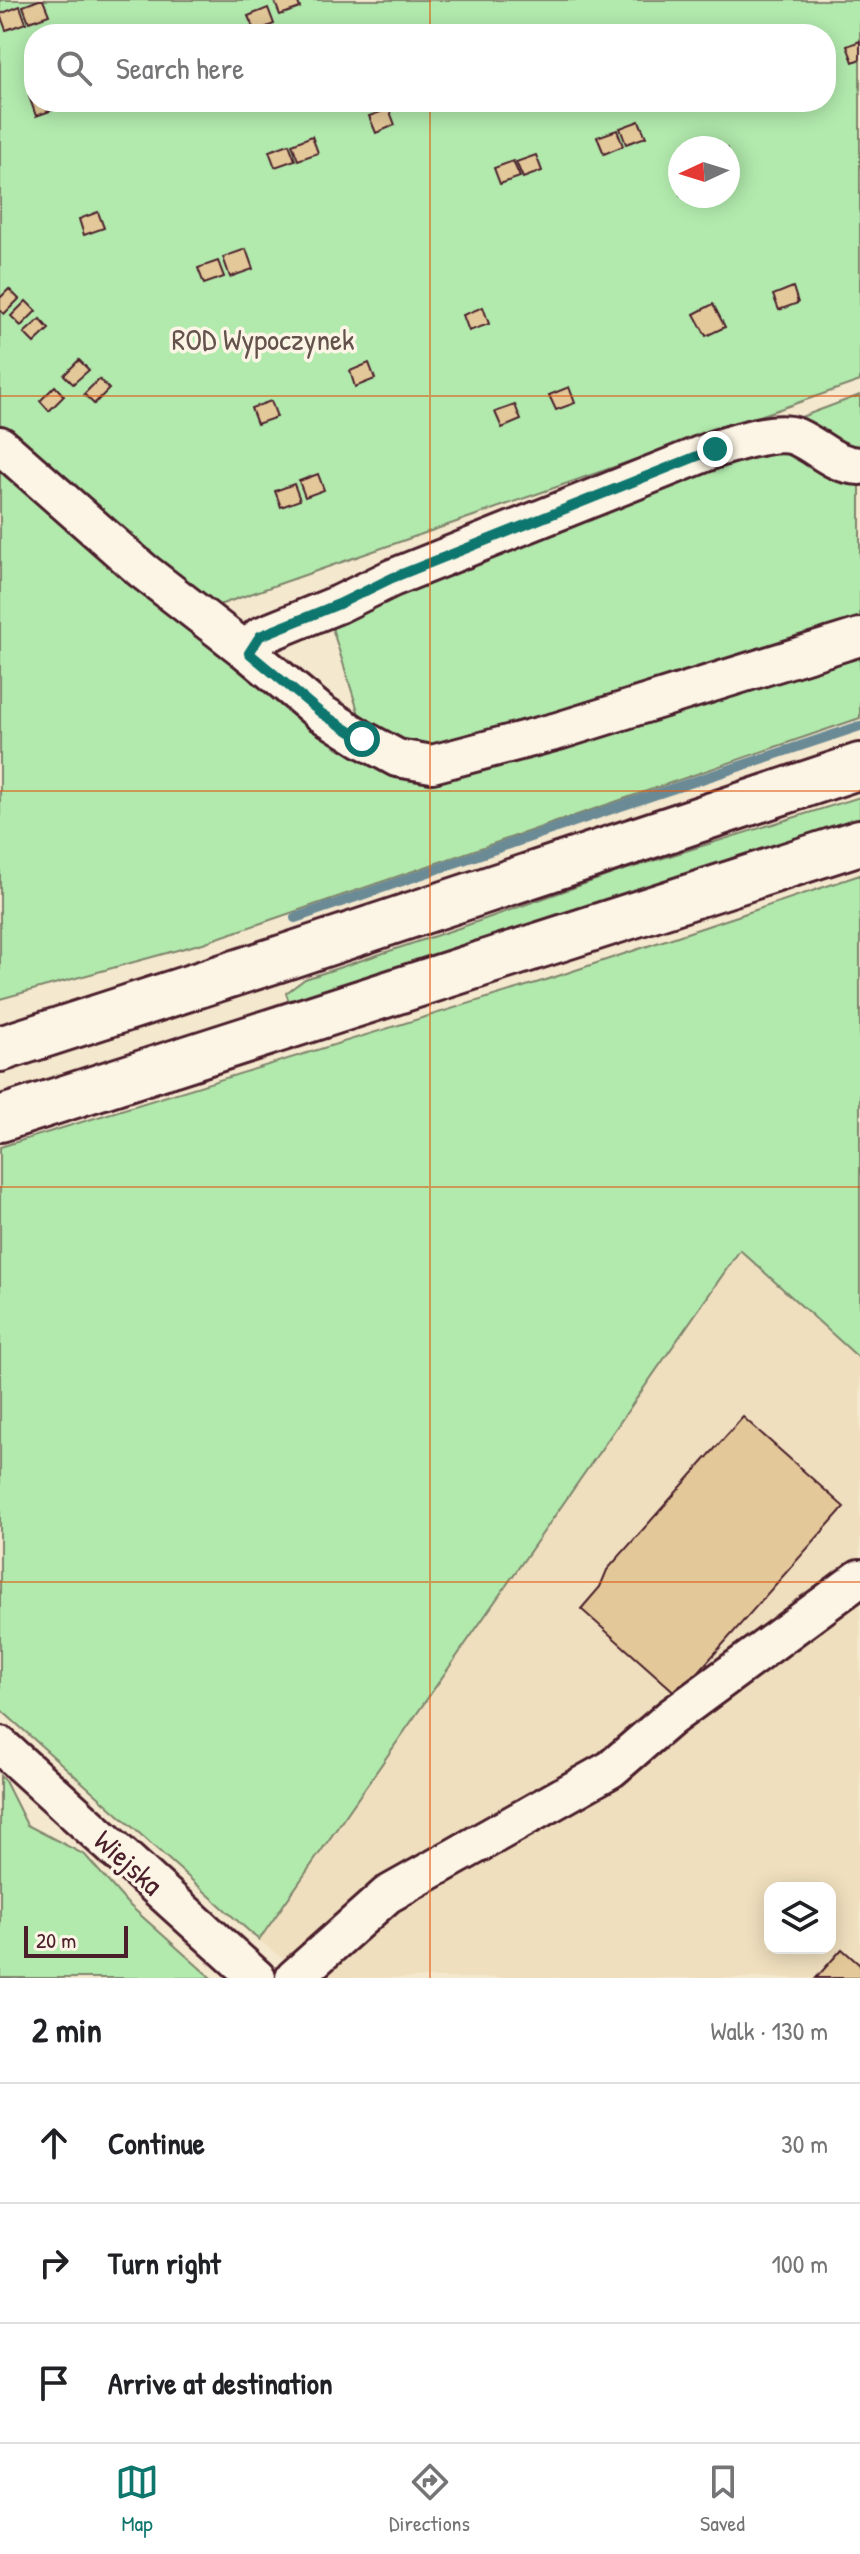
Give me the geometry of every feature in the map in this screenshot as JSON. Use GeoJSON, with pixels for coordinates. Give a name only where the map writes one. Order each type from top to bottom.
{"type":"FeatureCollection","features":[{"type":"Feature","properties":{"kind":"main road"},"geometry":{"type":"LineString","coordinates":[[0,1049],[860,766]]}},
{"type":"Feature","properties":{"kind":"main road"},"geometry":{"type":"LineString","coordinates":[[0,1119],[860,842]]}},
{"type":"Feature","properties":{"kind":"street"},"geometry":{"type":"LineString","coordinates":[[249,653],[260,636],[339,604],[392,578],[715,449],[758,437],[794,435],[844,465],[860,466]]}},
{"type":"Feature","properties":{"kind":"street"},"geometry":{"type":"LineString","coordinates":[[0,445],[142,570],[321,713],[397,758],[432,764],[558,731],[860,637]]}},
{"type":"Feature","properties":{"kind":"street"},"geometry":{"type":"LineString","coordinates":[[294,1978],[387,1895],[611,1769],[670,1718],[860,1578]]}},
{"type":"Feature","properties":{"kind":"street","name":"Wiejska"},"geometry":{"type":"LineString","coordinates":[[0,1745],[257,1978]]}},
{"type":"Feature","properties":{"kind":"shaded area"},"geometry":{"type":"Polygon","coordinates":[[[741,1249],[860,1359],[860,1978],[308,1978],[259,1940],[741,1249]]]}},
{"type":"Feature","properties":{"kind":"green space","name":"ROD Wypoczynek"},"geometry":{"type":"Polygon","coordinates":[[[0,0],[860,0],[860,381],[216,606],[101,514],[0,424],[0,0]]]}},
{"type":"Feature","properties":{"kind":"green space"},"geometry":{"type":"Polygon","coordinates":[[[860,395],[860,718],[203,943],[0,999],[0,465],[373,759],[323,599],[414,561],[860,395]]]}},
{"type":"Feature","properties":{"kind":"green space"},"geometry":{"type":"Polygon","coordinates":[[[860,797],[860,818],[291,1007],[286,993],[305,979],[618,872],[860,797]]]}},
{"type":"Feature","properties":{"kind":"green space"},"geometry":{"type":"Polygon","coordinates":[[[860,875],[860,1359],[740,1250],[259,1940],[0,1709],[0,1147],[546,980],[860,875]]]}},
{"type":"Feature","properties":{"kind":"green space"},"geometry":{"type":"Polygon","coordinates":[[[0,1776],[27,1825],[85,1855],[127,1903],[211,1978],[0,1978],[0,1776]]]}},
{"type":"Feature","properties":{"kind":"building"},"geometry":{"type":"Polygon","coordinates":[[[43,0],[49,15],[29,22],[23,6],[43,0]]]}},
{"type":"Feature","properties":{"kind":"building"},"geometry":{"type":"Polygon","coordinates":[[[274,0],[297,0],[300,8],[280,15],[274,0]]]}},
{"type":"Feature","properties":{"kind":"building"},"geometry":{"type":"Polygon","coordinates":[[[20,6],[26,23],[6,30],[0,14],[20,6]]]}},
{"type":"Feature","properties":{"kind":"building"},"geometry":{"type":"Polygon","coordinates":[[[268,8],[274,24],[252,24],[248,16],[268,8]]]}},
{"type":"Feature","properties":{"kind":"building"},"geometry":{"type":"Polygon","coordinates":[[[860,41],[860,59],[853,62],[847,46],[860,41]]]}},
{"type":"Feature","properties":{"kind":"building"},"geometry":{"type":"Polygon","coordinates":[[[390,112],[395,125],[376,133],[369,116],[390,112]]]}},
{"type":"Feature","properties":{"kind":"building"},"geometry":{"type":"Polygon","coordinates":[[[639,121],[646,137],[626,144],[620,128],[639,121]]]}},
{"type":"Feature","properties":{"kind":"building"},"geometry":{"type":"Polygon","coordinates":[[[617,130],[623,146],[604,154],[597,137],[617,130]]]}},
{"type":"Feature","properties":{"kind":"building"},"geometry":{"type":"Polygon","coordinates":[[[312,136],[318,153],[298,160],[292,144],[312,136]]]}},
{"type":"Feature","properties":{"kind":"building"},"geometry":{"type":"Polygon","coordinates":[[[289,144],[295,160],[275,167],[269,151],[289,144]]]}},
{"type":"Feature","properties":{"kind":"building"},"geometry":{"type":"Polygon","coordinates":[[[536,155],[542,171],[523,178],[516,162],[536,155]]]}},
{"type":"Feature","properties":{"kind":"building"},"geometry":{"type":"Polygon","coordinates":[[[513,161],[520,177],[500,184],[494,168],[513,161]]]}},
{"type":"Feature","properties":{"kind":"building"},"geometry":{"type":"Polygon","coordinates":[[[98,212],[104,228],[84,235],[79,219],[98,212]]]}},
{"type":"Feature","properties":{"kind":"building"},"geometry":{"type":"Polygon","coordinates":[[[246,249],[253,269],[230,277],[223,257],[246,249]]]}},
{"type":"Feature","properties":{"kind":"building"},"geometry":{"type":"Polygon","coordinates":[[[218,261],[224,277],[204,284],[198,268],[218,261]]]}},
{"type":"Feature","properties":{"kind":"building"},"geometry":{"type":"Polygon","coordinates":[[[793,287],[798,303],[779,310],[773,295],[793,287]]]}},
{"type":"Feature","properties":{"kind":"building"},"geometry":{"type":"Polygon","coordinates":[[[9,289],[19,299],[4,314],[0,310],[0,298],[9,289]]]}},
{"type":"Feature","properties":{"kind":"building"},"geometry":{"type":"Polygon","coordinates":[[[26,301],[36,311],[21,326],[11,316],[26,301]]]}},
{"type":"Feature","properties":{"kind":"building"},"geometry":{"type":"Polygon","coordinates":[[[713,304],[725,327],[706,336],[694,314],[713,304]]]}},
{"type":"Feature","properties":{"kind":"building"},"geometry":{"type":"Polygon","coordinates":[[[483,307],[489,324],[469,331],[463,315],[483,307]]]}},
{"type":"Feature","properties":{"kind":"building"},"geometry":{"type":"Polygon","coordinates":[[[40,319],[49,329],[34,343],[24,333],[40,319]]]}},
{"type":"Feature","properties":{"kind":"building"},"geometry":{"type":"Polygon","coordinates":[[[79,360],[89,370],[73,384],[64,375],[79,360]]]}},
{"type":"Feature","properties":{"kind":"building"},"geometry":{"type":"Polygon","coordinates":[[[369,363],[375,379],[355,387],[350,371],[369,363]]]}},
{"type":"Feature","properties":{"kind":"building"},"geometry":{"type":"Polygon","coordinates":[[[99,379],[109,389],[94,404],[84,394],[99,379]]]}},
{"type":"Feature","properties":{"kind":"building"},"geometry":{"type":"Polygon","coordinates":[[[55,386],[64,396],[49,411],[40,401],[55,386]]]}},
{"type":"Feature","properties":{"kind":"building"},"geometry":{"type":"Polygon","coordinates":[[[569,387],[575,403],[556,410],[549,395],[569,387]]]}},
{"type":"Feature","properties":{"kind":"building"},"geometry":{"type":"Polygon","coordinates":[[[271,401],[277,417],[257,424],[251,408],[271,401]]]}},
{"type":"Feature","properties":{"kind":"building"},"geometry":{"type":"Polygon","coordinates":[[[515,405],[521,420],[502,428],[495,412],[515,405]]]}},
{"type":"Feature","properties":{"kind":"building"},"geometry":{"type":"Polygon","coordinates":[[[318,474],[324,490],[305,497],[299,481],[318,474]]]}},
{"type":"Feature","properties":{"kind":"building"},"geometry":{"type":"Polygon","coordinates":[[[294,484],[300,500],[281,507],[275,491],[294,484]]]}},
{"type":"Feature","properties":{"kind":"building"},"geometry":{"type":"Polygon","coordinates":[[[743,1417],[844,1507],[678,1695],[581,1609],[600,1587],[607,1570],[743,1417]]]}},
{"type":"Feature","properties":{"kind":"building"},"geometry":{"type":"Polygon","coordinates":[[[842,1949],[860,1965],[860,1978],[816,1978],[842,1949]]]}},
{"type":"Feature","properties":{"kind":"waterway"},"geometry":{"type":"LineString","coordinates":[[295,918],[860,726]]}},
{"type":"Feature","properties":{"kind":"route"},"geometry":{"type":"LineString","coordinates":[[362,739],[321,713],[249,653],[260,636],[339,604],[392,578],[715,449]]}}]}
